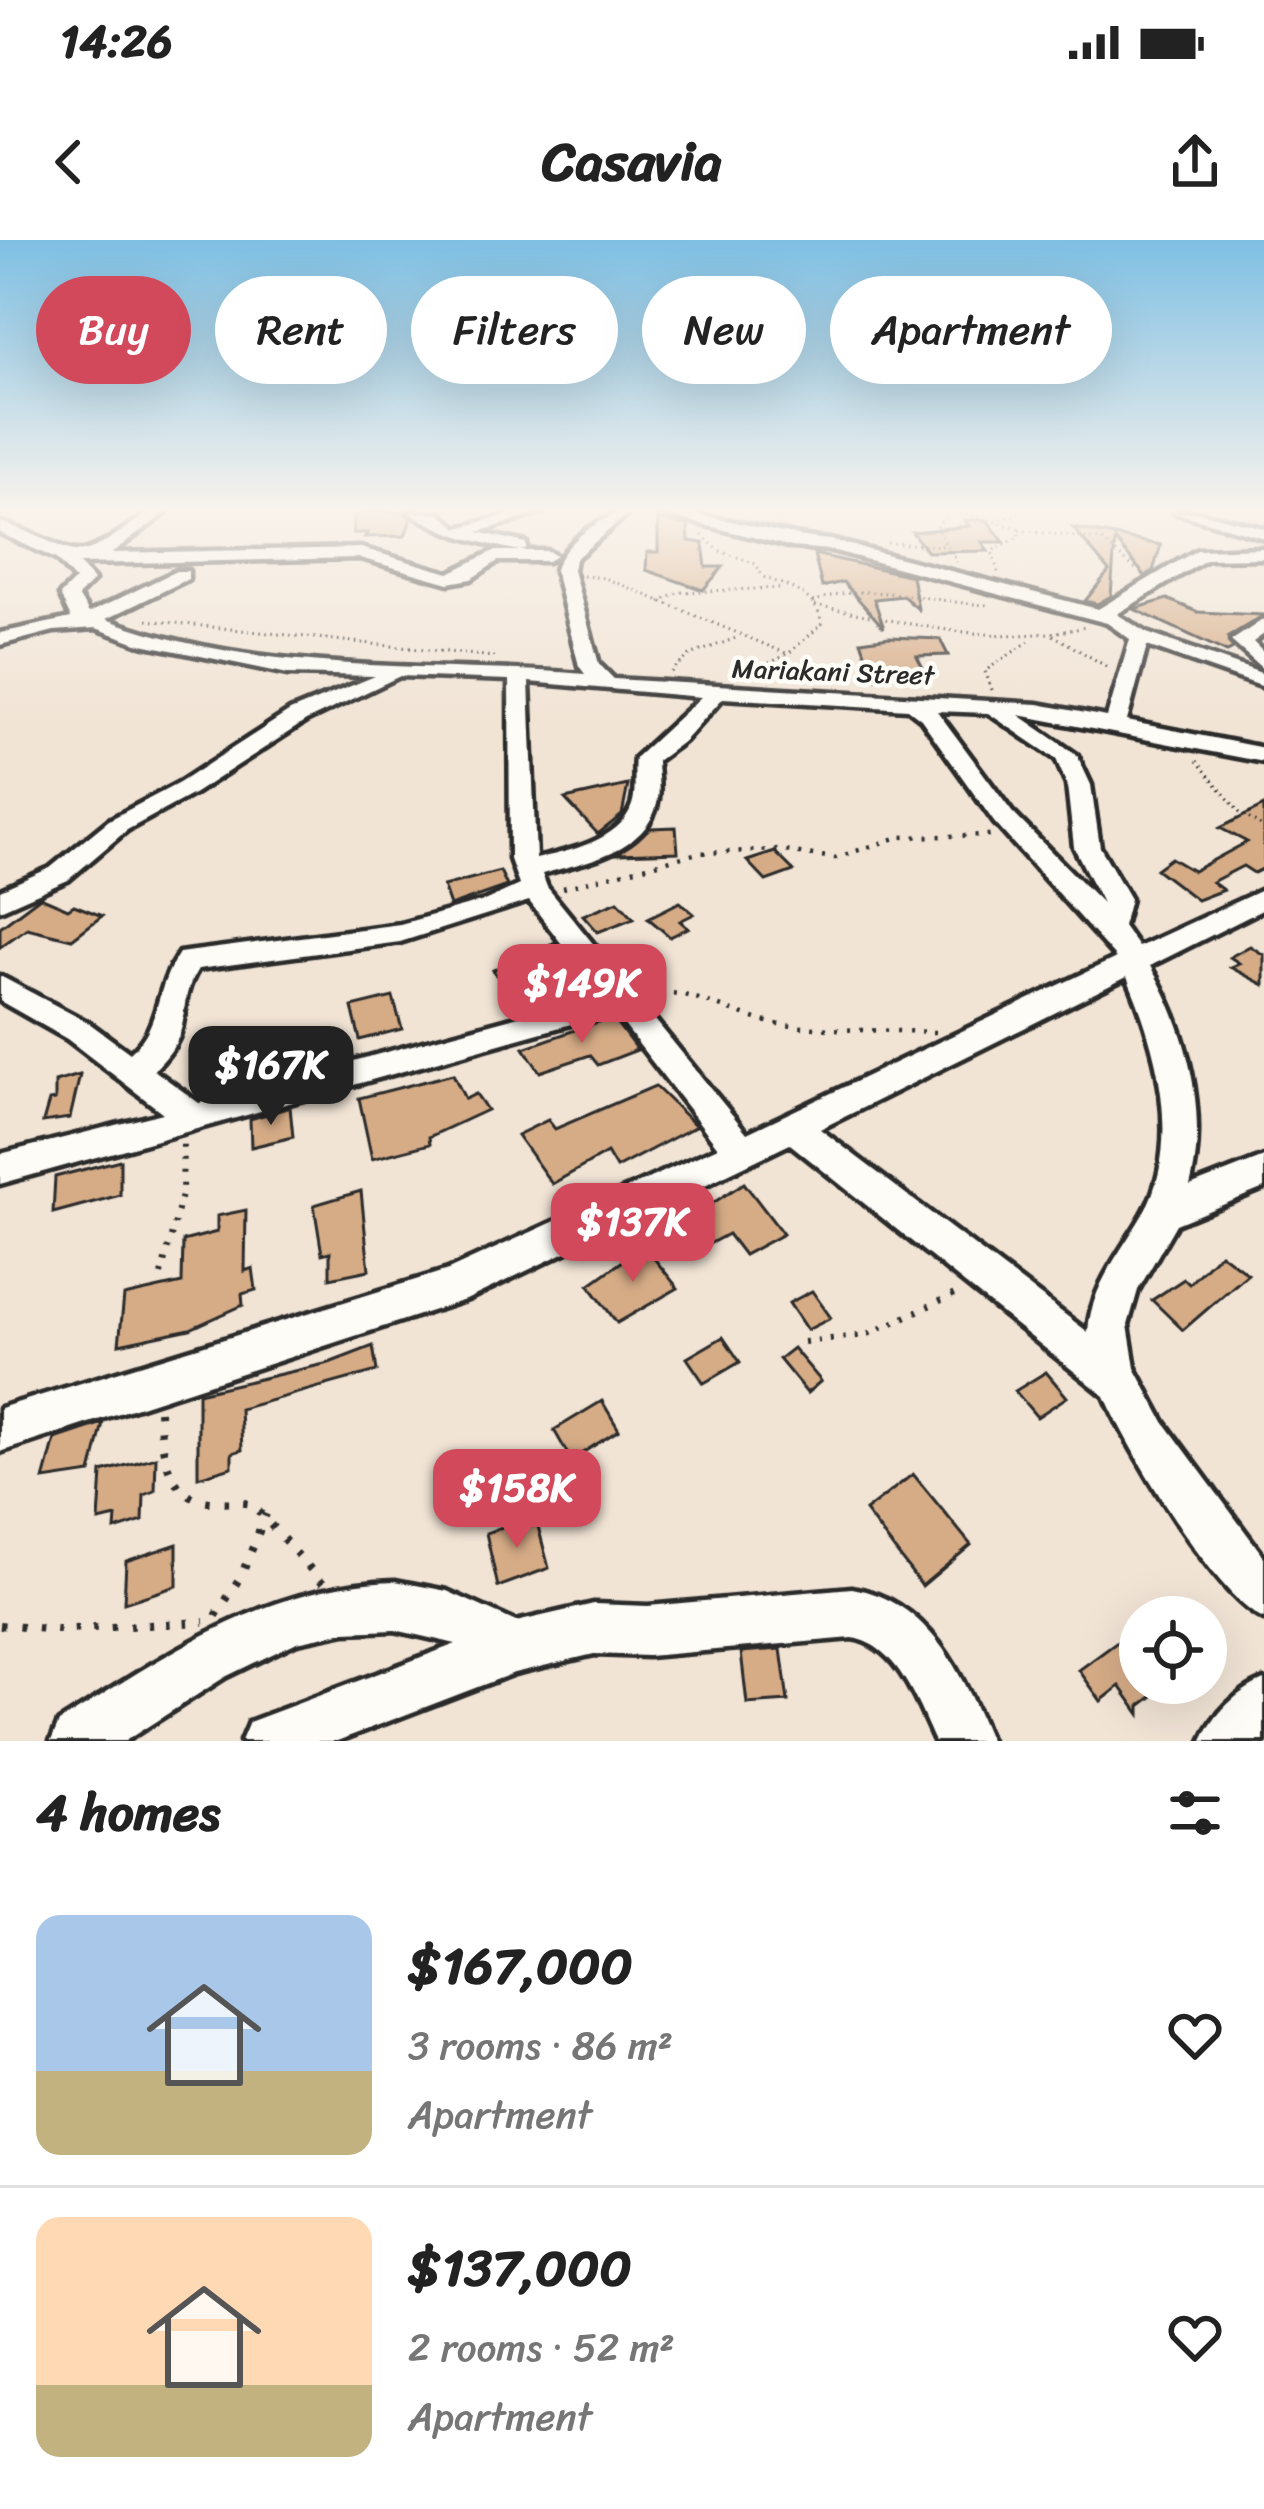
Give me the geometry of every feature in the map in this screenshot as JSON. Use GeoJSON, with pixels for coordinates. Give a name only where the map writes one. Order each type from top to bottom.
{"type":"FeatureCollection","features":[{"type":"Feature","properties":{"kind":"street"},"geometry":{"type":"LineString","coordinates":[[83,582],[69,596],[72,609],[96,620]]}},
{"type":"Feature","properties":{"kind":"street"},"geometry":{"type":"LineString","coordinates":[[0,639],[96,620],[169,582]]}},
{"type":"Feature","properties":{"kind":"street"},"geometry":{"type":"LineString","coordinates":[[565,582],[589,667],[601,681]]}},
{"type":"Feature","properties":{"kind":"street"},"geometry":{"type":"LineString","coordinates":[[979,582],[1108,617],[1140,637],[1264,681]]}},
{"type":"Feature","properties":{"kind":"street"},"geometry":{"type":"LineString","coordinates":[[1108,617],[1155,582]]}},
{"type":"Feature","properties":{"kind":"street","name":"Mariakani Street"},"geometry":{"type":"LineString","coordinates":[[96,620],[287,668],[510,666],[648,690],[993,706],[1068,713],[1264,754]]}},
{"type":"Feature","properties":{"kind":"street"},"geometry":{"type":"LineString","coordinates":[[1264,625],[1241,641],[1264,664]]}},
{"type":"Feature","properties":{"kind":"street"},"geometry":{"type":"LineString","coordinates":[[1116,722],[1140,637]]}},
{"type":"Feature","properties":{"kind":"street"},"geometry":{"type":"LineString","coordinates":[[1131,668],[1209,662]]}},
{"type":"Feature","properties":{"kind":"street"},"geometry":{"type":"LineString","coordinates":[[510,666],[518,781],[534,886],[741,1151]]}},
{"type":"Feature","properties":{"kind":"street"},"geometry":{"type":"LineString","coordinates":[[5,894],[59,874],[118,825],[188,788],[298,716],[412,670]]}},
{"type":"Feature","properties":{"kind":"street"},"geometry":{"type":"LineString","coordinates":[[132,1071],[165,1040],[174,983],[189,960],[400,933],[494,907],[633,828],[646,801],[646,758],[676,736],[715,694]]}},
{"type":"Feature","properties":{"kind":"street"},"geometry":{"type":"LineString","coordinates":[[911,702],[929,714],[1016,832],[1111,923],[1166,1039],[1180,1141],[1163,1214],[1118,1288],[1108,1344],[1118,1381],[1201,1515],[1264,1595]]}},
{"type":"Feature","properties":{"kind":"street"},"geometry":{"type":"LineString","coordinates":[[993,706],[1066,755]]}},
{"type":"Feature","properties":{"kind":"street"},"geometry":{"type":"LineString","coordinates":[[1068,713],[1063,724],[1066,755],[1079,785],[1087,847],[1116,899],[1111,923]]}},
{"type":"Feature","properties":{"kind":"street"},"geometry":{"type":"LineString","coordinates":[[0,1430],[454,1286],[1264,898]]}},
{"type":"Feature","properties":{"kind":"street"},"geometry":{"type":"LineString","coordinates":[[0,987],[19,993],[132,1071],[180,1119]]}},
{"type":"Feature","properties":{"kind":"street"},"geometry":{"type":"LineString","coordinates":[[0,1169],[180,1119],[358,1078],[624,1000]]}},
{"type":"Feature","properties":{"kind":"street"},"geometry":{"type":"LineString","coordinates":[[790,1125],[1118,1381]]}},
{"type":"Feature","properties":{"kind":"street"},"geometry":{"type":"LineString","coordinates":[[1163,1214],[1264,1172]]}},
{"type":"Feature","properties":{"kind":"street"},"geometry":{"type":"LineString","coordinates":[[78,1741],[201,1643],[257,1632],[342,1605],[448,1616],[514,1648]]}},
{"type":"Feature","properties":{"kind":"street"},"geometry":{"type":"LineString","coordinates":[[268,1741],[514,1648],[594,1629],[647,1631],[870,1612],[892,1622],[903,1634],[963,1741]]}},
{"type":"Feature","properties":{"kind":"street"},"geometry":{"type":"LineString","coordinates":[[1229,1741],[1264,1706]]}},
{"type":"Feature","properties":{"kind":"path"},"geometry":{"type":"LineString","coordinates":[[612,582],[788,654]]}},
{"type":"Feature","properties":{"kind":"path"},"geometry":{"type":"LineString","coordinates":[[775,582],[814,603],[955,632],[1036,637],[1108,617]]}},
{"type":"Feature","properties":{"kind":"path"},"geometry":{"type":"LineString","coordinates":[[993,586],[995,582]]}},
{"type":"Feature","properties":{"kind":"path"},"geometry":{"type":"LineString","coordinates":[[1144,582],[1146,587]]}},
{"type":"Feature","properties":{"kind":"path"},"geometry":{"type":"LineString","coordinates":[[660,603],[674,593],[789,587]]}},
{"type":"Feature","properties":{"kind":"path"},"geometry":{"type":"LineString","coordinates":[[814,603],[840,591],[872,589],[947,605],[1042,602]]}},
{"type":"Feature","properties":{"kind":"path"},"geometry":{"type":"LineString","coordinates":[[715,694],[788,654],[822,624],[814,603]]}},
{"type":"Feature","properties":{"kind":"path"},"geometry":{"type":"LineString","coordinates":[[96,620],[510,666]]}},
{"type":"Feature","properties":{"kind":"path"},"geometry":{"type":"LineString","coordinates":[[1053,635],[1102,665],[1131,668]]}},
{"type":"Feature","properties":{"kind":"path"},"geometry":{"type":"LineString","coordinates":[[648,690],[684,658],[745,636]]}},
{"type":"Feature","properties":{"kind":"path"},"geometry":{"type":"LineString","coordinates":[[993,706],[984,674],[1036,637]]}},
{"type":"Feature","properties":{"kind":"path"},"geometry":{"type":"LineString","coordinates":[[1169,734],[1240,813],[1264,828]]}},
{"type":"Feature","properties":{"kind":"path"},"geometry":{"type":"LineString","coordinates":[[534,886],[585,880],[698,853],[778,850],[836,858],[899,837],[1016,832]]}},
{"type":"Feature","properties":{"kind":"path"},"geometry":{"type":"LineString","coordinates":[[624,1000],[671,988],[714,1008],[780,1025],[976,1036]]}},
{"type":"Feature","properties":{"kind":"path"},"geometry":{"type":"LineString","coordinates":[[161,1275],[183,1184],[180,1119]]}},
{"type":"Feature","properties":{"kind":"path"},"geometry":{"type":"LineString","coordinates":[[804,1342],[866,1335],[932,1307],[955,1295],[973,1268]]}},
{"type":"Feature","properties":{"kind":"path"},"geometry":{"type":"LineString","coordinates":[[157,1381],[160,1433],[182,1491],[201,1501],[252,1504],[266,1514],[342,1605]]}},
{"type":"Feature","properties":{"kind":"path"},"geometry":{"type":"LineString","coordinates":[[0,1625],[201,1643],[242,1574],[266,1514]]}},
{"type":"Feature","properties":{"kind":"building"},"geometry":{"type":"Polygon","coordinates":[[[680,582],[710,582],[703,590],[680,582]]]}},
{"type":"Feature","properties":{"kind":"building"},"geometry":{"type":"Polygon","coordinates":[[[843,582],[913,582],[918,609],[903,596],[874,599],[884,628],[843,582]]]}},
{"type":"Feature","properties":{"kind":"building"},"geometry":{"type":"Polygon","coordinates":[[[1100,582],[1112,582],[1111,596],[1097,604],[1085,601],[1100,582]]]}},
{"type":"Feature","properties":{"kind":"building"},"geometry":{"type":"Polygon","coordinates":[[[1167,599],[1198,612],[1264,615],[1228,637],[1233,649],[1227,652],[1134,609],[1167,599]]]}},
{"type":"Feature","properties":{"kind":"building"},"geometry":{"type":"Polygon","coordinates":[[[940,639],[948,655],[917,656],[925,672],[874,678],[861,641],[940,639]]]}},
{"type":"Feature","properties":{"kind":"building"},"geometry":{"type":"Polygon","coordinates":[[[628,785],[622,815],[598,834],[565,799],[628,785]]]}},
{"type":"Feature","properties":{"kind":"building"},"geometry":{"type":"Polygon","coordinates":[[[1264,806],[1264,868],[1254,873],[1243,866],[1212,882],[1223,890],[1197,900],[1156,869],[1171,858],[1193,871],[1247,842],[1220,828],[1264,806]]]}},
{"type":"Feature","properties":{"kind":"building"},"geometry":{"type":"Polygon","coordinates":[[[676,827],[678,852],[617,854],[650,828],[676,827]]]}},
{"type":"Feature","properties":{"kind":"building"},"geometry":{"type":"Polygon","coordinates":[[[775,852],[794,871],[766,881],[747,861],[775,852]]]}},
{"type":"Feature","properties":{"kind":"building"},"geometry":{"type":"Polygon","coordinates":[[[500,871],[507,886],[450,906],[443,886],[500,871]]]}},
{"type":"Feature","properties":{"kind":"building"},"geometry":{"type":"Polygon","coordinates":[[[40,897],[102,916],[72,939],[27,928],[0,947],[0,927],[40,897]]]}},
{"type":"Feature","properties":{"kind":"building"},"geometry":{"type":"Polygon","coordinates":[[[618,901],[634,918],[598,932],[583,915],[618,901]]]}},
{"type":"Feature","properties":{"kind":"building"},"geometry":{"type":"Polygon","coordinates":[[[680,902],[694,914],[680,921],[688,928],[670,937],[648,918],[680,902]]]}},
{"type":"Feature","properties":{"kind":"building"},"geometry":{"type":"Polygon","coordinates":[[[555,942],[579,974],[514,1000],[493,970],[555,942]]]}},
{"type":"Feature","properties":{"kind":"building"},"geometry":{"type":"Polygon","coordinates":[[[1250,946],[1264,955],[1264,985],[1230,967],[1239,963],[1230,957],[1250,946]]]}},
{"type":"Feature","properties":{"kind":"building"},"geometry":{"type":"Polygon","coordinates":[[[393,997],[402,1029],[360,1040],[352,1007],[393,997]]]}},
{"type":"Feature","properties":{"kind":"building"},"geometry":{"type":"Polygon","coordinates":[[[612,1017],[637,1050],[598,1065],[590,1055],[540,1072],[524,1048],[612,1017]]]}},
{"type":"Feature","properties":{"kind":"building"},"geometry":{"type":"Polygon","coordinates":[[[279,1043],[279,1070],[226,1076],[228,1051],[279,1043]]]}},
{"type":"Feature","properties":{"kind":"building"},"geometry":{"type":"Polygon","coordinates":[[[453,1074],[465,1099],[476,1094],[487,1110],[429,1137],[430,1144],[372,1159],[359,1098],[453,1074]]]}},
{"type":"Feature","properties":{"kind":"building"},"geometry":{"type":"Polygon","coordinates":[[[80,1075],[70,1118],[43,1122],[49,1101],[55,1100],[55,1082],[80,1075]]]}},
{"type":"Feature","properties":{"kind":"building"},"geometry":{"type":"Polygon","coordinates":[[[655,1086],[696,1126],[616,1168],[607,1153],[552,1184],[517,1135],[548,1120],[555,1129],[655,1086]]]}},
{"type":"Feature","properties":{"kind":"building"},"geometry":{"type":"Polygon","coordinates":[[[290,1107],[293,1137],[251,1147],[250,1119],[290,1107]]]}},
{"type":"Feature","properties":{"kind":"building"},"geometry":{"type":"Polygon","coordinates":[[[120,1160],[120,1195],[53,1213],[55,1177],[120,1160]]]}},
{"type":"Feature","properties":{"kind":"building"},"geometry":{"type":"Polygon","coordinates":[[[744,1183],[783,1234],[744,1255],[728,1234],[692,1253],[674,1228],[744,1183]]]}},
{"type":"Feature","properties":{"kind":"building"},"geometry":{"type":"Polygon","coordinates":[[[361,1191],[369,1270],[330,1278],[330,1252],[322,1254],[314,1205],[361,1191]]]}},
{"type":"Feature","properties":{"kind":"building"},"geometry":{"type":"Polygon","coordinates":[[[246,1210],[245,1271],[253,1268],[256,1290],[242,1294],[243,1305],[190,1329],[119,1344],[124,1296],[182,1283],[183,1241],[217,1232],[217,1216],[246,1210]]]}},
{"type":"Feature","properties":{"kind":"building"},"geometry":{"type":"Polygon","coordinates":[[[644,1246],[678,1288],[617,1323],[589,1285],[644,1246]]]}},
{"type":"Feature","properties":{"kind":"building"},"geometry":{"type":"Polygon","coordinates":[[[1220,1253],[1248,1274],[1183,1330],[1152,1300],[1184,1279],[1189,1284],[1220,1253]]]}},
{"type":"Feature","properties":{"kind":"building"},"geometry":{"type":"Polygon","coordinates":[[[812,1291],[831,1318],[807,1330],[789,1303],[812,1291]]]}},
{"type":"Feature","properties":{"kind":"building"},"geometry":{"type":"Polygon","coordinates":[[[723,1337],[740,1362],[704,1383],[687,1358],[723,1337]]]}},
{"type":"Feature","properties":{"kind":"building"},"geometry":{"type":"Polygon","coordinates":[[[373,1346],[377,1371],[240,1409],[242,1450],[232,1453],[232,1467],[198,1477],[198,1393],[329,1363],[373,1346]]]}},
{"type":"Feature","properties":{"kind":"building"},"geometry":{"type":"Polygon","coordinates":[[[793,1348],[821,1381],[807,1393],[779,1359],[793,1348]]]}},
{"type":"Feature","properties":{"kind":"building"},"geometry":{"type":"Polygon","coordinates":[[[1046,1372],[1067,1397],[1037,1417],[1015,1391],[1046,1372]]]}},
{"type":"Feature","properties":{"kind":"building"},"geometry":{"type":"Polygon","coordinates":[[[602,1401],[619,1430],[571,1460],[554,1430],[602,1401]]]}},
{"type":"Feature","properties":{"kind":"building"},"geometry":{"type":"Polygon","coordinates":[[[103,1423],[91,1473],[44,1480],[55,1439],[103,1423]]]}},
{"type":"Feature","properties":{"kind":"building"},"geometry":{"type":"Polygon","coordinates":[[[156,1457],[155,1491],[144,1495],[143,1521],[115,1530],[116,1517],[99,1521],[102,1472],[156,1457]]]}},
{"type":"Feature","properties":{"kind":"building"},"geometry":{"type":"Polygon","coordinates":[[[913,1474],[971,1545],[922,1586],[865,1511],[913,1474]]]}},
{"type":"Feature","properties":{"kind":"building"},"geometry":{"type":"Polygon","coordinates":[[[535,1515],[549,1568],[498,1587],[486,1533],[535,1515]]]}},
{"type":"Feature","properties":{"kind":"building"},"geometry":{"type":"Polygon","coordinates":[[[177,1544],[177,1586],[124,1603],[126,1561],[177,1544]]]}},
{"type":"Feature","properties":{"kind":"building"},"geometry":{"type":"Polygon","coordinates":[[[1119,1641],[1119,1687],[1101,1701],[1079,1670],[1119,1641]]]}},
{"type":"Feature","properties":{"kind":"building"},"geometry":{"type":"Polygon","coordinates":[[[781,1649],[788,1701],[747,1704],[741,1652],[781,1649]]]}}]}
